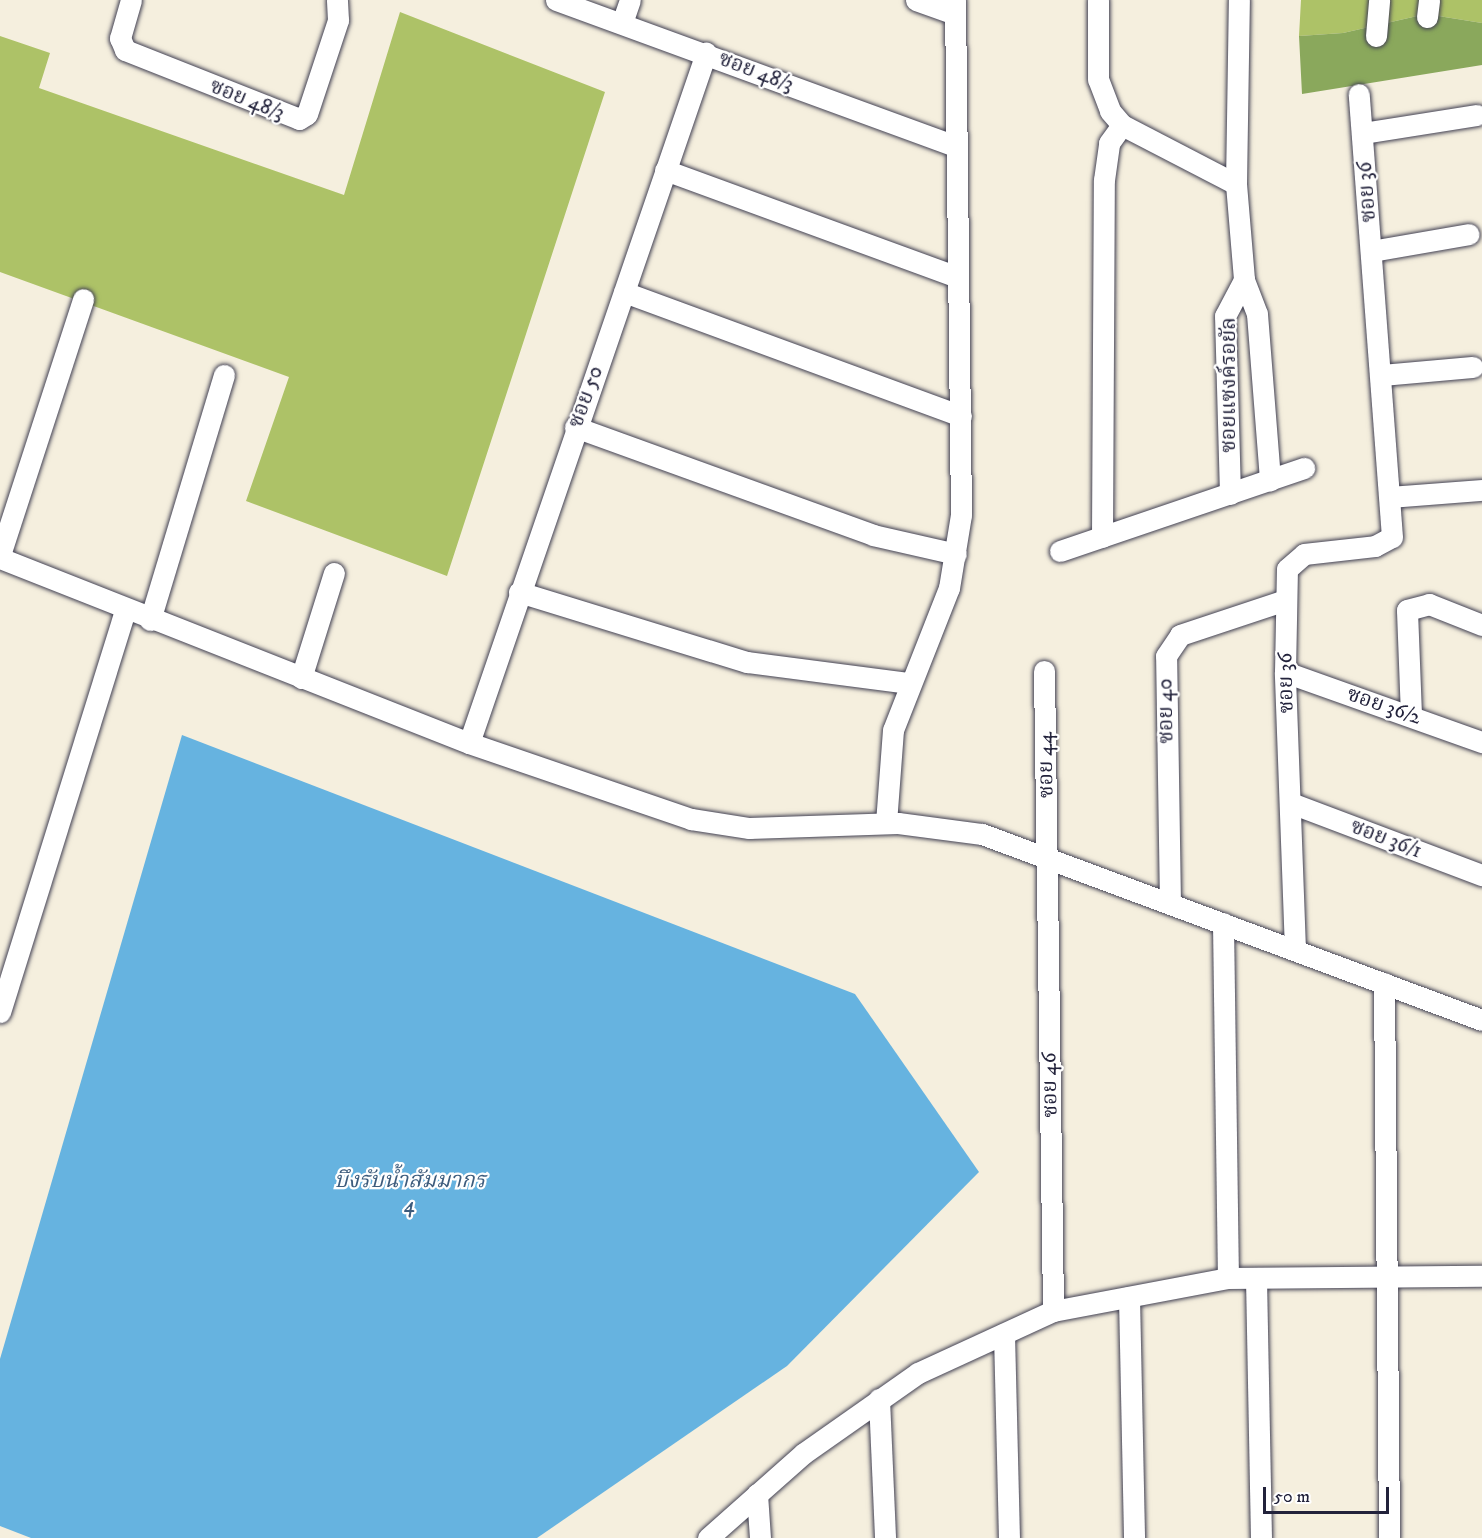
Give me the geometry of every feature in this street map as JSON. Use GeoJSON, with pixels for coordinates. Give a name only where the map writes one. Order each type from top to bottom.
{"type":"FeatureCollection","features":[{"type":"Feature","properties":{"kind":"street","name":"ซอย 48/3"},"geometry":{"type":"LineString","coordinates":[[130,0],[120,38],[125,50],[299,119],[307,114],[334,31],[337,0]]}},
{"type":"Feature","properties":{"kind":"street","name":"ซอย 48/3"},"geometry":{"type":"LineString","coordinates":[[556,0],[706,53],[954,146]]}},
{"type":"Feature","properties":{"kind":"street"},"geometry":{"type":"LineString","coordinates":[[622,23],[630,0]]}},
{"type":"Feature","properties":{"kind":"street"},"geometry":{"type":"LineString","coordinates":[[886,823],[889,754],[909,683],[949,588],[956,554],[961,416],[954,146],[955,7],[916,0]]}},
{"type":"Feature","properties":{"kind":"street"},"geometry":{"type":"LineString","coordinates":[[1098,0],[1098,79],[1122,125],[1236,184]]}},
{"type":"Feature","properties":{"kind":"street","name":"ซอยแซงค์รอยัล"},"geometry":{"type":"LineString","coordinates":[[1239,0],[1236,184],[1244,280],[1257,314],[1270,480]]}},
{"type":"Feature","properties":{"kind":"street"},"geometry":{"type":"LineString","coordinates":[[1376,36],[1379,0]]}},
{"type":"Feature","properties":{"kind":"street","name":"ซอย 50"},"geometry":{"type":"LineString","coordinates":[[470,743],[575,427],[706,53]]}},
{"type":"Feature","properties":{"kind":"street","name":"ซอย 36"},"geometry":{"type":"LineString","coordinates":[[1295,950],[1285,672],[1287,569],[1293,560],[1304,554],[1375,546],[1392,537],[1359,94]]}},
{"type":"Feature","properties":{"kind":"street","name":"ซอย 36"},"geometry":{"type":"LineString","coordinates":[[1363,133],[1477,115]]}},
{"type":"Feature","properties":{"kind":"street"},"geometry":{"type":"LineString","coordinates":[[1102,537],[1104,180],[1109,143],[1122,125]]}},
{"type":"Feature","properties":{"kind":"street"},"geometry":{"type":"LineString","coordinates":[[665,170],[957,277]]}},
{"type":"Feature","properties":{"kind":"street","name":"ซอย 36"},"geometry":{"type":"LineString","coordinates":[[1371,251],[1469,234]]}},
{"type":"Feature","properties":{"kind":"street","name":"ซอยแซงค์รอยัล"},"geometry":{"type":"LineString","coordinates":[[1230,494],[1225,316],[1244,280]]}},
{"type":"Feature","properties":{"kind":"street"},"geometry":{"type":"LineString","coordinates":[[624,292],[961,416]]}},
{"type":"Feature","properties":{"kind":"street"},"geometry":{"type":"LineString","coordinates":[[83,299],[0,556],[125,611],[470,743],[716,825],[886,823],[982,834],[1482,1020]]}},
{"type":"Feature","properties":{"kind":"street"},"geometry":{"type":"LineString","coordinates":[[1381,375],[1473,367]]}},
{"type":"Feature","properties":{"kind":"street"},"geometry":{"type":"LineString","coordinates":[[150,620],[224,375]]}},
{"type":"Feature","properties":{"kind":"street"},"geometry":{"type":"LineString","coordinates":[[575,427],[873,535],[956,554]]}},
{"type":"Feature","properties":{"kind":"street"},"geometry":{"type":"LineString","coordinates":[[1060,551],[1304,468]]}},
{"type":"Feature","properties":{"kind":"street"},"geometry":{"type":"LineString","coordinates":[[1390,497],[1482,490]]}},
{"type":"Feature","properties":{"kind":"street"},"geometry":{"type":"LineString","coordinates":[[301,678],[334,573]]}},
{"type":"Feature","properties":{"kind":"street"},"geometry":{"type":"LineString","coordinates":[[519,592],[747,662],[909,683]]}},
{"type":"Feature","properties":{"kind":"street","name":"ซอย 40"},"geometry":{"type":"LineString","coordinates":[[1170,904],[1166,656],[1180,635],[1285,600]]}},
{"type":"Feature","properties":{"kind":"street"},"geometry":{"type":"LineString","coordinates":[[1411,715],[1407,610],[1429,604],[1482,625]]}},
{"type":"Feature","properties":{"kind":"street"},"geometry":{"type":"LineString","coordinates":[[0,1012],[6,974],[125,611]]}},
{"type":"Feature","properties":{"kind":"street","name":"ซอย 44"},"geometry":{"type":"LineString","coordinates":[[1044,671],[1047,860]]}},
{"type":"Feature","properties":{"kind":"street","name":"ซอย 36/2"},"geometry":{"type":"LineString","coordinates":[[1285,672],[1482,742]]}},
{"type":"Feature","properties":{"kind":"street","name":"ซอย 36/1"},"geometry":{"type":"LineString","coordinates":[[1291,803],[1482,874]]}},
{"type":"Feature","properties":{"kind":"street","name":"ซอย 46"},"geometry":{"type":"LineString","coordinates":[[1047,860],[1053,1311]]}},
{"type":"Feature","properties":{"kind":"street"},"geometry":{"type":"LineString","coordinates":[[1223,923],[1228,1278]]}},
{"type":"Feature","properties":{"kind":"street"},"geometry":{"type":"LineString","coordinates":[[1384,983],[1389,1538]]}},
{"type":"Feature","properties":{"kind":"street"},"geometry":{"type":"LineString","coordinates":[[708,1538],[758,1494],[879,1399],[949,1355],[1004,1334],[1053,1311],[1228,1278],[1482,1276]]}},
{"type":"Feature","properties":{"kind":"street"},"geometry":{"type":"LineString","coordinates":[[1256,1278],[1261,1538]]}},
{"type":"Feature","properties":{"kind":"street"},"geometry":{"type":"LineString","coordinates":[[1129,1297],[1134,1538]]}},
{"type":"Feature","properties":{"kind":"street"},"geometry":{"type":"LineString","coordinates":[[1004,1334],[1009,1538]]}},
{"type":"Feature","properties":{"kind":"street"},"geometry":{"type":"LineString","coordinates":[[879,1399],[885,1538]]}},
{"type":"Feature","properties":{"kind":"street"},"geometry":{"type":"LineString","coordinates":[[758,1494],[760,1538]]}},
{"type":"Feature","properties":{"kind":"green space"},"geometry":{"type":"Polygon","coordinates":[[[1301,0],[1482,0],[1482,23],[1426,14],[1343,33],[1299,36],[1301,0]]]}},
{"type":"Feature","properties":{"kind":"green space"},"geometry":{"type":"Polygon","coordinates":[[[400,12],[605,92],[447,576],[246,501],[289,377],[0,272],[0,36],[50,53],[39,88],[344,195],[400,12]]]}},
{"type":"Feature","properties":{"kind":"green space"},"geometry":{"type":"Polygon","coordinates":[[[1426,14],[1482,23],[1482,65],[1302,94],[1299,36],[1343,33],[1426,14]]]}},
{"type":"Feature","properties":{"kind":"water","name":"บึงรับน้ำสัมมากร 4"},"geometry":{"type":"Polygon","coordinates":[[[182,735],[855,994],[979,1172],[787,1366],[537,1538],[31,1538],[0,1526],[0,1359],[182,735]]]}}]}
